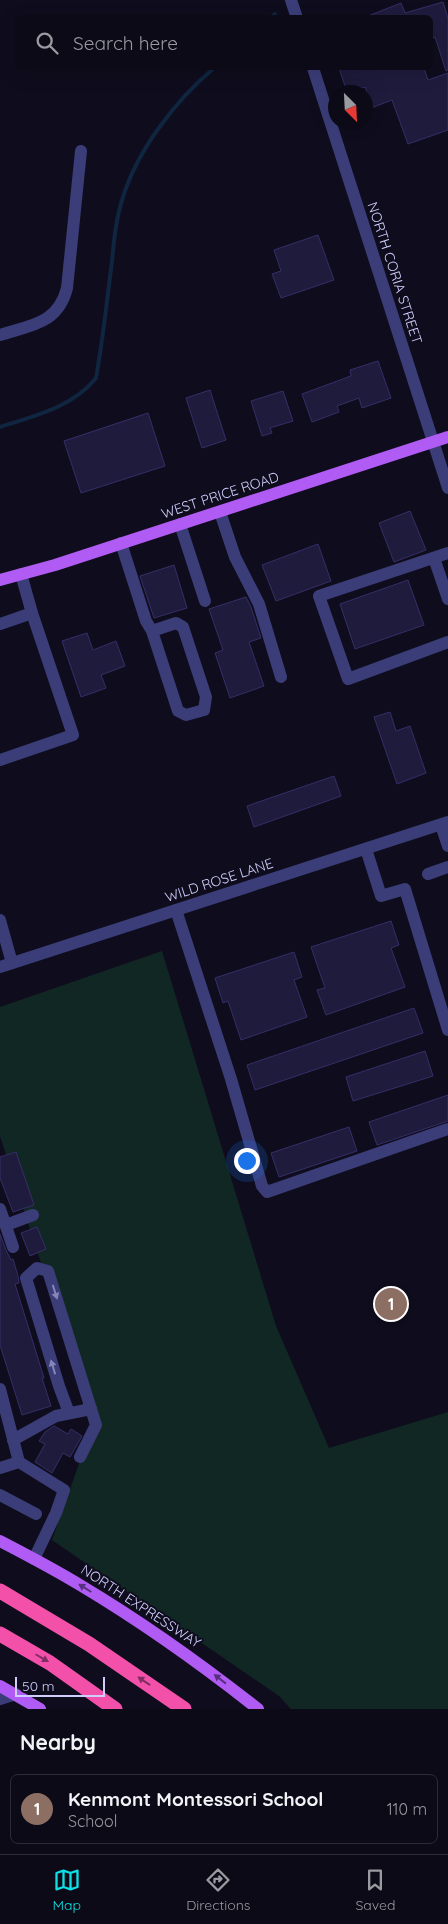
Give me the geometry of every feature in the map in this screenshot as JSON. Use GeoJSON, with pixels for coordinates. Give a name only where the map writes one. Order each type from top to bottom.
{"type":"FeatureCollection","features":[{"type":"Feature","properties":{"kind":"highway"},"geometry":{"type":"LineString","coordinates":[[0,1591],[89,1644],[184,1709]]}},
{"type":"Feature","properties":{"kind":"highway"},"geometry":{"type":"LineString","coordinates":[[0,1634],[50,1663],[115,1709]]}},
{"type":"Feature","properties":{"kind":"main road","name":"WEST PRICE ROAD"},"geometry":{"type":"LineString","coordinates":[[0,580],[220,512],[448,437]]}},
{"type":"Feature","properties":{"kind":"main road","name":"NORTH EXPRESSWAY"},"geometry":{"type":"LineString","coordinates":[[0,1541],[79,1584],[143,1624],[210,1671],[258,1709]]}},
{"type":"Feature","properties":{"kind":"main road"},"geometry":{"type":"LineString","coordinates":[[0,1686],[40,1709]]}},
{"type":"Feature","properties":{"kind":"street"},"geometry":{"type":"LineString","coordinates":[[291,0],[296,15]]}},
{"type":"Feature","properties":{"kind":"street","name":"NORTH CORIA STREET"},"geometry":{"type":"LineString","coordinates":[[314,70],[448,488]]}},
{"type":"Feature","properties":{"kind":"street"},"geometry":{"type":"LineString","coordinates":[[0,334],[48,318],[58,310],[64,300],[67,288],[81,151]]}},
{"type":"Feature","properties":{"kind":"street"},"geometry":{"type":"LineString","coordinates":[[220,512],[241,571],[259,604],[280,677]]}},
{"type":"Feature","properties":{"kind":"street"},"geometry":{"type":"LineString","coordinates":[[180,524],[205,601]]}},
{"type":"Feature","properties":{"kind":"street"},"geometry":{"type":"LineString","coordinates":[[121,543],[146,621],[152,631],[178,710],[186,715],[204,710],[206,697],[183,627],[176,623],[152,631]]}},
{"type":"Feature","properties":{"kind":"street"},"geometry":{"type":"LineString","coordinates":[[448,553],[319,596],[348,679],[448,642]]}},
{"type":"Feature","properties":{"kind":"street"},"geometry":{"type":"LineString","coordinates":[[434,558],[448,599]]}},
{"type":"Feature","properties":{"kind":"street"},"geometry":{"type":"LineString","coordinates":[[0,760],[74,735],[32,613],[21,574]]}},
{"type":"Feature","properties":{"kind":"street"},"geometry":{"type":"LineString","coordinates":[[0,624],[32,613]]}},
{"type":"Feature","properties":{"kind":"street"},"geometry":{"type":"LineString","coordinates":[[444,824],[448,846]]}},
{"type":"Feature","properties":{"kind":"street","name":"WILD ROSE LANE"},"geometry":{"type":"LineString","coordinates":[[6,965],[444,824]]}},
{"type":"Feature","properties":{"kind":"street"},"geometry":{"type":"LineString","coordinates":[[366,849],[381,896],[404,889],[448,1030]]}},
{"type":"Feature","properties":{"kind":"street"},"geometry":{"type":"LineString","coordinates":[[428,874],[448,867]]}},
{"type":"Feature","properties":{"kind":"street"},"geometry":{"type":"LineString","coordinates":[[176,910],[231,1079],[262,1186],[266,1192],[448,1129]]}},
{"type":"Feature","properties":{"kind":"street"},"geometry":{"type":"LineString","coordinates":[[0,920],[6,965]]}},
{"type":"Feature","properties":{"kind":"street"},"geometry":{"type":"LineString","coordinates":[[0,1209],[13,1247]]}},
{"type":"Feature","properties":{"kind":"street"},"geometry":{"type":"LineString","coordinates":[[6,1225],[33,1215]]}},
{"type":"Feature","properties":{"kind":"street"},"geometry":{"type":"LineString","coordinates":[[69,1413],[26,1278],[37,1268],[48,1271],[96,1425],[80,1457]]}},
{"type":"Feature","properties":{"kind":"street"},"geometry":{"type":"LineString","coordinates":[[0,1389],[8,1434],[19,1462],[64,1490],[56,1513],[34,1559]]}},
{"type":"Feature","properties":{"kind":"street"},"geometry":{"type":"LineString","coordinates":[[8,1434],[56,1416],[91,1408]]}},
{"type":"Feature","properties":{"kind":"street"},"geometry":{"type":"LineString","coordinates":[[0,1468],[19,1462]]}},
{"type":"Feature","properties":{"kind":"street"},"geometry":{"type":"LineString","coordinates":[[0,1496],[36,1514]]}},
{"type":"Feature","properties":{"kind":"street"},"geometry":{"type":"LineString","coordinates":[[0,1699],[16,1694]]}},
{"type":"Feature","properties":{"kind":"green space"},"geometry":{"type":"Polygon","coordinates":[[[162,951],[276,1326],[329,1448],[448,1412],[448,1709],[291,1709],[279,1696],[52,1540],[93,1424],[0,1136],[0,1007],[162,951]]]}},
{"type":"Feature","properties":{"kind":"building"},"geometry":{"type":"Polygon","coordinates":[[[443,2],[448,18],[448,70],[446,71],[435,37],[433,38],[433,15],[371,15],[401,3],[405,13],[443,2]]]}},
{"type":"Feature","properties":{"kind":"building"},"geometry":{"type":"Polygon","coordinates":[[[340,70],[425,70],[428,80],[448,73],[448,130],[408,144],[392,100],[373,107],[373,85],[345,85],[340,70]]]}},
{"type":"Feature","properties":{"kind":"building"},"geometry":{"type":"Polygon","coordinates":[[[318,235],[334,280],[281,298],[272,274],[281,271],[274,250],[318,235]]]}},
{"type":"Feature","properties":{"kind":"building"},"geometry":{"type":"Polygon","coordinates":[[[378,361],[391,398],[362,408],[359,398],[337,406],[339,412],[312,422],[302,394],[351,376],[350,370],[378,361]]]}},
{"type":"Feature","properties":{"kind":"building"},"geometry":{"type":"Polygon","coordinates":[[[210,390],[226,440],[202,448],[186,398],[210,390]]]}},
{"type":"Feature","properties":{"kind":"building"},"geometry":{"type":"Polygon","coordinates":[[[283,391],[293,421],[270,428],[272,433],[262,436],[251,401],[283,391]]]}},
{"type":"Feature","properties":{"kind":"building"},"geometry":{"type":"Polygon","coordinates":[[[148,413],[165,466],[81,493],[64,441],[148,413]]]}},
{"type":"Feature","properties":{"kind":"building"},"geometry":{"type":"Polygon","coordinates":[[[410,511],[426,550],[394,562],[379,523],[410,511]]]}},
{"type":"Feature","properties":{"kind":"building"},"geometry":{"type":"Polygon","coordinates":[[[318,544],[331,581],[276,601],[262,565],[318,544]]]}},
{"type":"Feature","properties":{"kind":"building"},"geometry":{"type":"Polygon","coordinates":[[[174,565],[187,608],[154,618],[140,576],[174,565]]]}},
{"type":"Feature","properties":{"kind":"building"},"geometry":{"type":"Polygon","coordinates":[[[408,580],[424,625],[355,649],[340,604],[408,580]]]}},
{"type":"Feature","properties":{"kind":"building"},"geometry":{"type":"Polygon","coordinates":[[[246,597],[261,638],[249,642],[264,686],[230,698],[215,653],[223,650],[209,609],[246,597]]]}},
{"type":"Feature","properties":{"kind":"building"},"geometry":{"type":"Polygon","coordinates":[[[87,633],[93,650],[116,641],[125,666],[101,675],[106,688],[81,697],[62,641],[87,633]]]}},
{"type":"Feature","properties":{"kind":"building"},"geometry":{"type":"Polygon","coordinates":[[[390,712],[396,731],[410,726],[426,773],[397,784],[374,717],[390,712]]]}},
{"type":"Feature","properties":{"kind":"building"},"geometry":{"type":"Polygon","coordinates":[[[334,776],[341,796],[254,827],[247,806],[334,776]]]}},
{"type":"Feature","properties":{"kind":"building"},"geometry":{"type":"Polygon","coordinates":[[[391,921],[399,945],[391,948],[405,987],[326,1015],[317,990],[325,988],[311,947],[391,921]]]}},
{"type":"Feature","properties":{"kind":"building"},"geometry":{"type":"Polygon","coordinates":[[[294,952],[302,977],[294,980],[307,1017],[241,1040],[228,1001],[223,1003],[215,978],[294,952]]]}},
{"type":"Feature","properties":{"kind":"building"},"geometry":{"type":"Polygon","coordinates":[[[414,1008],[423,1033],[255,1090],[247,1065],[414,1008]]]}},
{"type":"Feature","properties":{"kind":"building"},"geometry":{"type":"Polygon","coordinates":[[[425,1051],[433,1076],[353,1101],[346,1077],[425,1051]]]}},
{"type":"Feature","properties":{"kind":"building"},"geometry":{"type":"Polygon","coordinates":[[[448,1095],[448,1121],[377,1145],[369,1122],[448,1095]]]}},
{"type":"Feature","properties":{"kind":"building"},"geometry":{"type":"Polygon","coordinates":[[[349,1127],[357,1151],[279,1177],[271,1153],[349,1127]]]}},
{"type":"Feature","properties":{"kind":"building"},"geometry":{"type":"Polygon","coordinates":[[[16,1152],[34,1205],[13,1212],[0,1178],[0,1157],[16,1152]]]}},
{"type":"Feature","properties":{"kind":"building"},"geometry":{"type":"Polygon","coordinates":[[[37,1227],[46,1249],[30,1256],[21,1233],[37,1227]]]}},
{"type":"Feature","properties":{"kind":"building"},"geometry":{"type":"Polygon","coordinates":[[[0,1234],[11,1260],[13,1259],[19,1283],[15,1284],[51,1406],[22,1415],[0,1345],[0,1234]]]}},
{"type":"Feature","properties":{"kind":"building"},"geometry":{"type":"Polygon","coordinates":[[[54,1426],[68,1434],[71,1429],[82,1436],[70,1457],[63,1453],[52,1473],[35,1462],[45,1444],[39,1441],[45,1432],[54,1426]]]}},
{"type":"Feature","properties":{"kind":"waterway"},"geometry":{"type":"LineString","coordinates":[[0,427],[39,414],[64,403],[87,388],[96,378],[117,221],[130,179],[148,144],[172,110],[212,70]]}},
{"type":"Feature","properties":{"kind":"place","name":"Kenmont Montessori School"},"geometry":{"type":"Point","coordinates":[391,1304]}}]}
